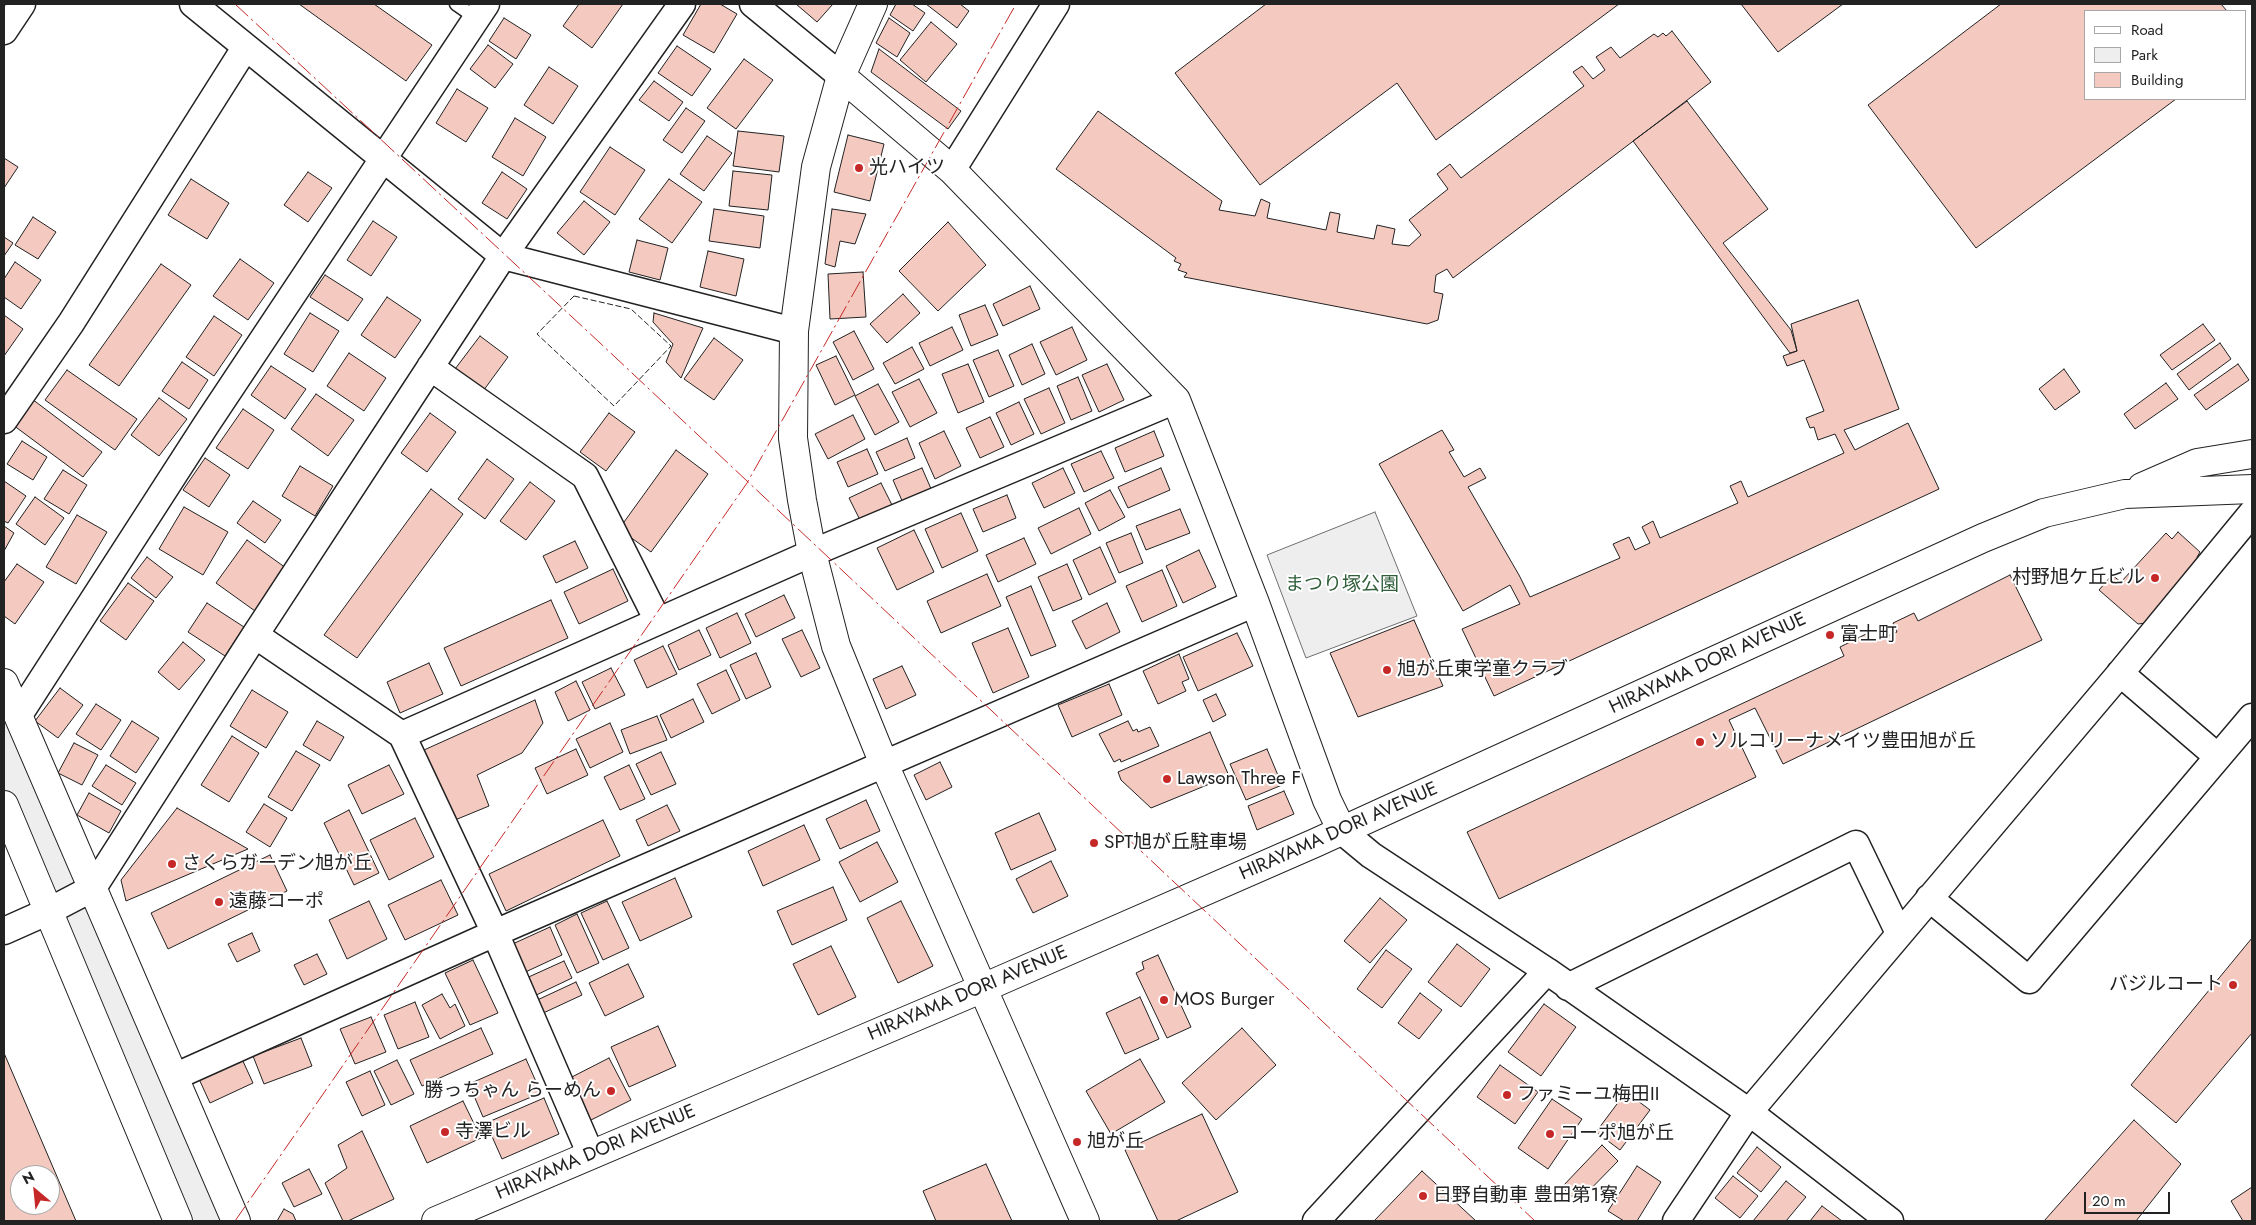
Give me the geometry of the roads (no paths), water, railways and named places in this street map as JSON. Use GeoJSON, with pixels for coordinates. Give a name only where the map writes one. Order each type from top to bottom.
{"type":"FeatureCollection","features":[{"type":"Feature","properties":{"kind":"street"},"geometry":{"type":"LineString","coordinates":[[4,30],[22,4]]}},
{"type":"Feature","properties":{"kind":"street"},"geometry":{"type":"LineString","coordinates":[[193,4],[502,256],[794,332]]}},
{"type":"Feature","properties":{"kind":"street"},"geometry":{"type":"LineString","coordinates":[[4,930],[49,911],[93,888],[502,256],[682,4]]}},
{"type":"Feature","properties":{"kind":"street"},"geometry":{"type":"LineString","coordinates":[[753,4],[952,170],[1176,400],[1255,604],[1327,800],[1342,831],[1371,855],[1547,971],[1749,1112],[1890,1221]]}},
{"type":"Feature","properties":{"kind":"street"},"geometry":{"type":"LineString","coordinates":[[873,4],[841,76],[816,167],[794,332],[793,438],[812,553],[836,646],[884,764],[1085,1221]]}},
{"type":"Feature","properties":{"kind":"street"},"geometry":{"type":"LineString","coordinates":[[952,170],[1056,4]]}},
{"type":"Feature","properties":{"kind":"street"},"geometry":{"type":"LineString","coordinates":[[19,715],[206,425],[382,160],[473,9]]}},
{"type":"Feature","properties":{"kind":"street"},"geometry":{"type":"LineString","coordinates":[[4,420],[71,323],[245,48]]}},
{"type":"Feature","properties":{"kind":"street"},"geometry":{"type":"LineString","coordinates":[[430,367],[585,476],[658,621]]}},
{"type":"Feature","properties":{"kind":"street"},"geometry":{"type":"LineString","coordinates":[[402,736],[812,553],[1176,400]]}},
{"type":"Feature","properties":{"kind":"street"},"geometry":{"type":"LineString","coordinates":[[2125,494],[2197,463],[2252,454]]}},
{"type":"Feature","properties":{"kind":"street","name":"HIRAYAMA DORI AVENUE"},"geometry":{"type":"LineString","coordinates":[[436,1221],[983,988],[1342,831],[1983,538],[2044,513],[2125,494],[2252,489]]}},
{"type":"Feature","properties":{"kind":"street"},"geometry":{"type":"LineString","coordinates":[[1676,1221],[1749,1112],[2120,673],[2252,513]]}},
{"type":"Feature","properties":{"kind":"street"},"geometry":{"type":"LineString","coordinates":[[174,1077],[495,933],[1255,604]]}},
{"type":"Feature","properties":{"kind":"street"},"geometry":{"type":"LineString","coordinates":[[255,635],[402,736],[495,933],[591,1155]]}},
{"type":"Feature","properties":{"kind":"street"},"geometry":{"type":"LineString","coordinates":[[2120,673],[2218,757]]}},
{"type":"Feature","properties":{"kind":"street"},"geometry":{"type":"LineString","coordinates":[[4,683],[236,1221]]}},
{"type":"Feature","properties":{"kind":"street"},"geometry":{"type":"LineString","coordinates":[[1929,898],[2029,980],[2252,717]]}},
{"type":"Feature","properties":{"kind":"street"},"geometry":{"type":"LineString","coordinates":[[4,805],[178,1221]]}},
{"type":"Feature","properties":{"kind":"street"},"geometry":{"type":"LineString","coordinates":[[1568,987],[1856,844],[1899,933]]}},
{"type":"Feature","properties":{"kind":"street"},"geometry":{"type":"LineString","coordinates":[[1316,1221],[1547,971]]}},
{"type":"Feature","properties":{"kind":"place","name":"光ハイツ"},"geometry":{"type":"Point","coordinates":[859,168]}},
{"type":"Feature","properties":{"kind":"place","name":"村野旭ケ丘ビル"},"geometry":{"type":"Point","coordinates":[2155,578]}},
{"type":"Feature","properties":{"kind":"place","name":"富士町"},"geometry":{"type":"Point","coordinates":[1830,635]}},
{"type":"Feature","properties":{"kind":"place","name":"旭が丘東学童クラブ"},"geometry":{"type":"Point","coordinates":[1387,670]}},
{"type":"Feature","properties":{"kind":"place","name":"ソルコリーナメイツ豊田旭が丘"},"geometry":{"type":"Point","coordinates":[1700,742]}},
{"type":"Feature","properties":{"kind":"place","name":"Lawson Three F"},"geometry":{"type":"Point","coordinates":[1167,779]}},
{"type":"Feature","properties":{"kind":"place","name":"SPT旭が丘駐車場"},"geometry":{"type":"Point","coordinates":[1094,843]}},
{"type":"Feature","properties":{"kind":"place","name":"さくらガーデン旭が丘"},"geometry":{"type":"Point","coordinates":[172,864]}},
{"type":"Feature","properties":{"kind":"place","name":"遠藤コーポ"},"geometry":{"type":"Point","coordinates":[219,902]}},
{"type":"Feature","properties":{"kind":"place","name":"バジルコート"},"geometry":{"type":"Point","coordinates":[2233,985]}},
{"type":"Feature","properties":{"kind":"place","name":"MOS Burger"},"geometry":{"type":"Point","coordinates":[1164,1000]}},
{"type":"Feature","properties":{"kind":"place","name":"勝っちゃん らーめん"},"geometry":{"type":"Point","coordinates":[611,1091]}},
{"type":"Feature","properties":{"kind":"place","name":"ファミーユ梅田II"},"geometry":{"type":"Point","coordinates":[1507,1095]}},
{"type":"Feature","properties":{"kind":"place","name":"寺澤ビル"},"geometry":{"type":"Point","coordinates":[445,1132]}},
{"type":"Feature","properties":{"kind":"place","name":"コーポ旭が丘"},"geometry":{"type":"Point","coordinates":[1550,1134]}},
{"type":"Feature","properties":{"kind":"place","name":"旭が丘"},"geometry":{"type":"Point","coordinates":[1077,1142]}},
{"type":"Feature","properties":{"kind":"place","name":"日野自動車 豊田第1寮"},"geometry":{"type":"Point","coordinates":[1423,1196]}},
{"type":"Feature","properties":{"kind":"park label","name":"まつり塚公園"},"geometry":{"type":"Point","coordinates":[1342,585]}}]}
